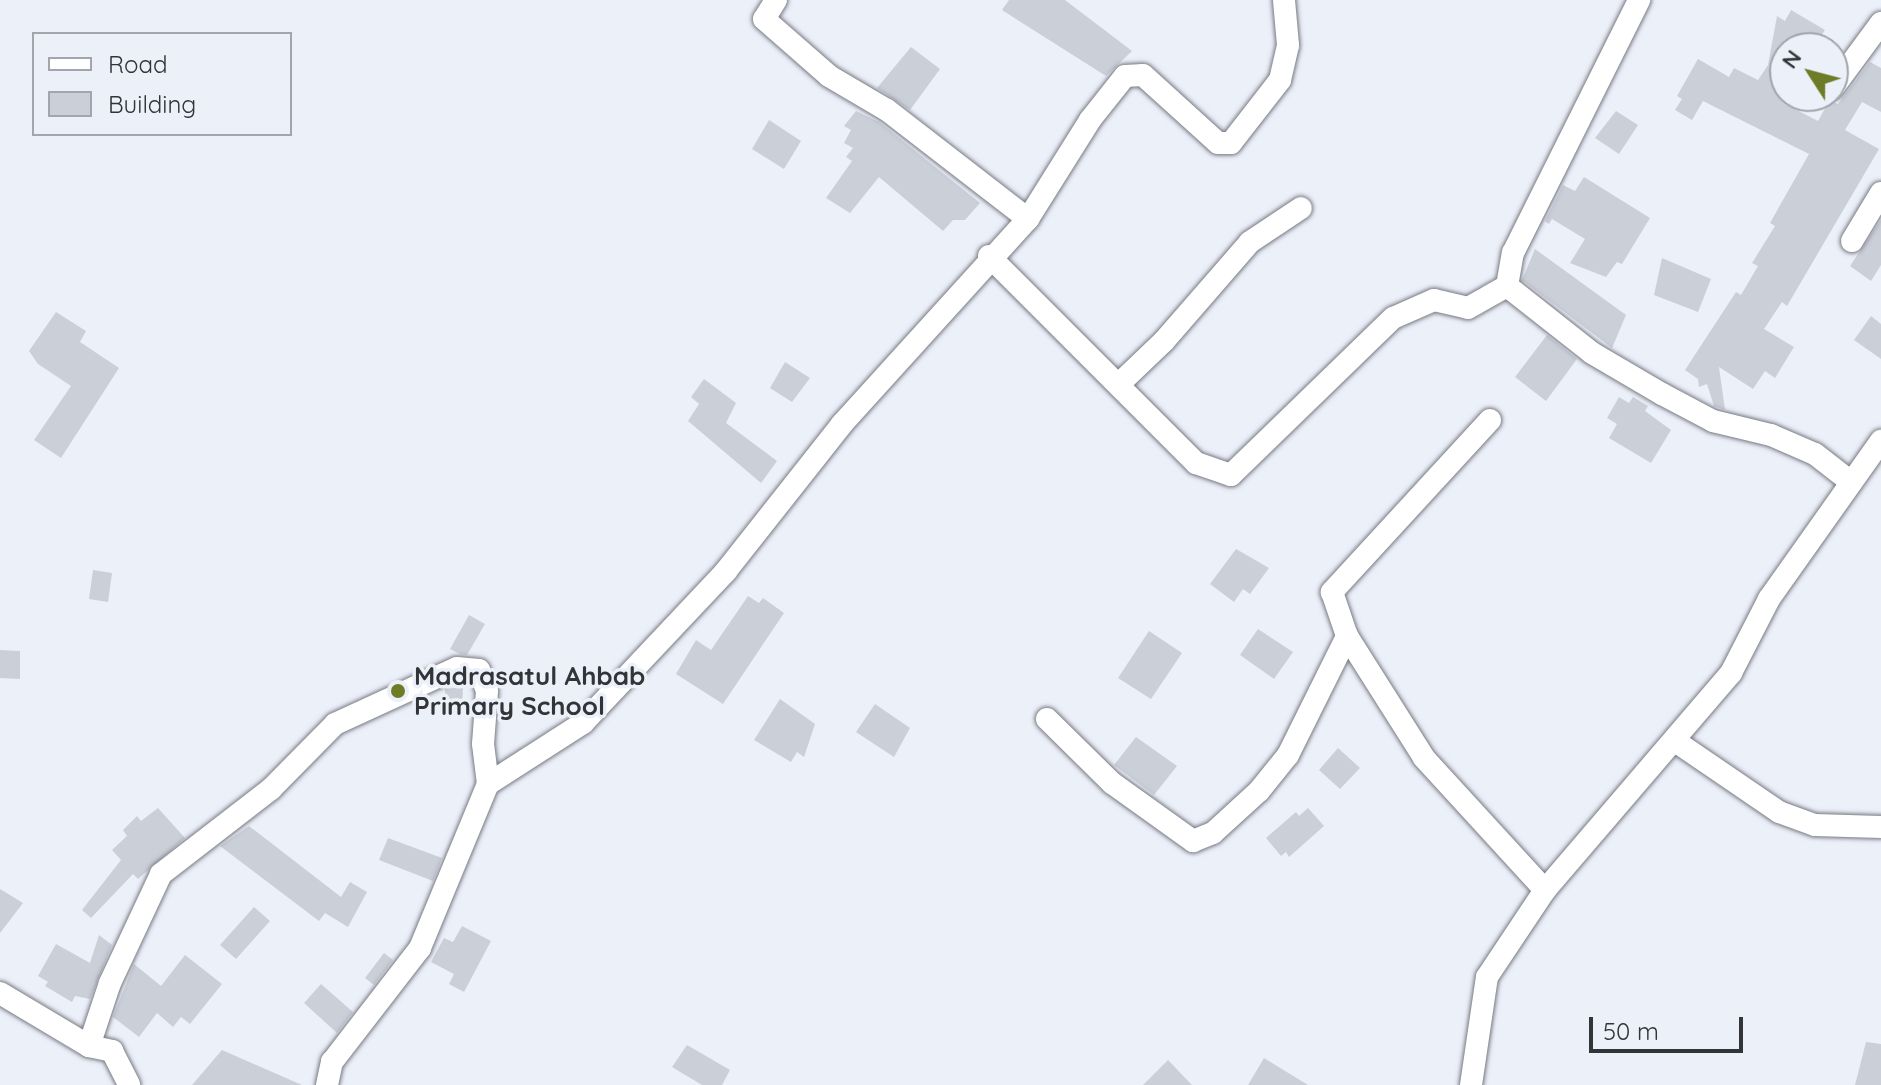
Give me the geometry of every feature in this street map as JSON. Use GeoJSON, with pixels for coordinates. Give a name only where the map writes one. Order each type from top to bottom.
{"type":"FeatureCollection","features":[{"type":"Feature","properties":{"kind":"street"},"geometry":{"type":"LineString","coordinates":[[776,0],[764,19],[829,76],[887,110],[1028,219]]}},
{"type":"Feature","properties":{"kind":"street"},"geometry":{"type":"LineString","coordinates":[[488,784],[583,723],[726,571],[842,424],[989,256],[1028,219],[1090,120],[1125,76],[1143,75],[1218,143],[1231,143],[1280,80],[1288,45],[1284,0]]}},
{"type":"Feature","properties":{"kind":"street"},"geometry":{"type":"LineString","coordinates":[[1507,286],[1513,253],[1639,0]]}},
{"type":"Feature","properties":{"kind":"street"},"geometry":{"type":"LineString","coordinates":[[1849,66],[1881,23]]}},
{"type":"Feature","properties":{"kind":"street"},"geometry":{"type":"LineString","coordinates":[[1852,241],[1881,193]]}},
{"type":"Feature","properties":{"kind":"street"},"geometry":{"type":"LineString","coordinates":[[1118,385],[1164,341],[1250,242],[1301,208]]}},
{"type":"Feature","properties":{"kind":"street"},"geometry":{"type":"LineString","coordinates":[[989,256],[1196,463],[1231,475],[1393,318],[1434,300],[1468,308],[1507,286]]}},
{"type":"Feature","properties":{"kind":"street"},"geometry":{"type":"LineString","coordinates":[[1507,286],[1592,353],[1662,394],[1713,421],[1771,435],[1815,454],[1851,482]]}},
{"type":"Feature","properties":{"kind":"street"},"geometry":{"type":"LineString","coordinates":[[1490,420],[1332,592],[1347,636],[1424,758],[1545,890]]}},
{"type":"Feature","properties":{"kind":"street"},"geometry":{"type":"LineString","coordinates":[[1471,1085],[1487,977],[1545,890],[1731,673],[1769,599],[1881,441]]}},
{"type":"Feature","properties":{"kind":"street"},"geometry":{"type":"LineString","coordinates":[[1047,719],[1112,783],[1193,841],[1213,833],[1259,791],[1288,755],[1347,636]]}},
{"type":"Feature","properties":{"kind":"street"},"geometry":{"type":"LineString","coordinates":[[89,1046],[110,983],[161,874],[271,789],[335,724],[457,668],[479,670],[487,691],[483,744],[488,784],[420,948],[332,1062],[327,1085]]}},
{"type":"Feature","properties":{"kind":"street"},"geometry":{"type":"LineString","coordinates":[[1675,741],[1779,812],[1815,825],[1881,827]]}},
{"type":"Feature","properties":{"kind":"street"},"geometry":{"type":"LineString","coordinates":[[0,993],[89,1046],[112,1051],[129,1085]]}},
{"type":"Feature","properties":{"kind":"building"},"geometry":{"type":"Polygon","coordinates":[[[1009,0],[1065,0],[1132,51],[1106,76],[1002,10],[1009,0]]]}},
{"type":"Feature","properties":{"kind":"building"},"geometry":{"type":"Polygon","coordinates":[[[1791,10],[1825,30],[1774,32],[1777,16],[1785,21],[1791,10]]]}},
{"type":"Feature","properties":{"kind":"building"},"geometry":{"type":"Polygon","coordinates":[[[911,47],[940,69],[910,110],[877,88],[911,47]]]}},
{"type":"Feature","properties":{"kind":"building"},"geometry":{"type":"Polygon","coordinates":[[[1698,59],[1729,77],[1734,68],[1758,80],[1769,60],[1769,112],[1801,112],[1818,121],[1823,112],[1849,112],[1849,90],[1870,62],[1881,68],[1881,112],[1862,102],[1845,130],[1879,149],[1787,306],[1782,302],[1764,329],[1794,347],[1775,378],[1765,371],[1753,389],[1719,367],[1725,410],[1714,406],[1707,384],[1699,387],[1698,379],[1685,370],[1736,292],[1741,295],[1758,266],[1752,263],[1775,226],[1770,223],[1809,154],[1703,101],[1692,120],[1675,110],[1682,99],[1677,96],[1698,59]]]}},
{"type":"Feature","properties":{"kind":"building"},"geometry":{"type":"Polygon","coordinates":[[[856,111],[879,122],[980,203],[965,220],[953,220],[943,231],[879,177],[850,213],[826,198],[852,161],[846,157],[853,148],[844,143],[851,130],[844,126],[856,111]]]}},
{"type":"Feature","properties":{"kind":"building"},"geometry":{"type":"Polygon","coordinates":[[[1616,111],[1638,125],[1619,154],[1595,138],[1616,111]]]}},
{"type":"Feature","properties":{"kind":"building"},"geometry":{"type":"Polygon","coordinates":[[[769,120],[801,141],[784,169],[752,149],[769,120]]]}},
{"type":"Feature","properties":{"kind":"building"},"geometry":{"type":"Polygon","coordinates":[[[1584,177],[1650,218],[1622,264],[1617,262],[1606,277],[1570,263],[1585,239],[1552,219],[1549,224],[1545,221],[1563,185],[1575,191],[1584,177]]]}},
{"type":"Feature","properties":{"kind":"building"},"geometry":{"type":"Polygon","coordinates":[[[1881,220],[1881,265],[1871,281],[1850,266],[1881,220]]]}},
{"type":"Feature","properties":{"kind":"building"},"geometry":{"type":"Polygon","coordinates":[[[1535,249],[1626,315],[1612,348],[1522,280],[1535,249]]]}},
{"type":"Feature","properties":{"kind":"building"},"geometry":{"type":"Polygon","coordinates":[[[1662,258],[1711,279],[1698,312],[1654,295],[1662,258]]]}},
{"type":"Feature","properties":{"kind":"building"},"geometry":{"type":"Polygon","coordinates":[[[56,312],[86,331],[80,342],[119,368],[61,458],[34,440],[71,386],[38,364],[29,351],[56,312]]]}},
{"type":"Feature","properties":{"kind":"building"},"geometry":{"type":"Polygon","coordinates":[[[1871,316],[1881,324],[1881,359],[1854,340],[1871,316]]]}},
{"type":"Feature","properties":{"kind":"building"},"geometry":{"type":"Polygon","coordinates":[[[1547,335],[1577,359],[1546,401],[1515,377],[1547,335]]]}},
{"type":"Feature","properties":{"kind":"building"},"geometry":{"type":"Polygon","coordinates":[[[785,362],[810,378],[792,402],[770,388],[785,362]]]}},
{"type":"Feature","properties":{"kind":"building"},"geometry":{"type":"Polygon","coordinates":[[[704,379],[736,403],[726,423],[777,461],[761,483],[688,421],[699,404],[691,397],[704,379]]]}},
{"type":"Feature","properties":{"kind":"building"},"geometry":{"type":"Polygon","coordinates":[[[1619,397],[1629,403],[1633,397],[1648,406],[1645,411],[1671,430],[1651,463],[1609,438],[1617,424],[1607,418],[1619,397]]]}},
{"type":"Feature","properties":{"kind":"building"},"geometry":{"type":"Polygon","coordinates":[[[1236,549],[1269,568],[1250,594],[1243,589],[1234,602],[1210,584],[1236,549]]]}},
{"type":"Feature","properties":{"kind":"building"},"geometry":{"type":"Polygon","coordinates":[[[93,570],[112,573],[108,602],[89,599],[93,570]]]}},
{"type":"Feature","properties":{"kind":"building"},"geometry":{"type":"Polygon","coordinates":[[[748,596],[759,603],[763,598],[784,613],[723,704],[676,674],[696,640],[711,650],[748,596]]]}},
{"type":"Feature","properties":{"kind":"building"},"geometry":{"type":"Polygon","coordinates":[[[469,615],[485,624],[467,655],[450,649],[469,615]]]}},
{"type":"Feature","properties":{"kind":"building"},"geometry":{"type":"Polygon","coordinates":[[[1258,629],[1293,652],[1274,679],[1240,655],[1258,629]]]}},
{"type":"Feature","properties":{"kind":"building"},"geometry":{"type":"Polygon","coordinates":[[[1149,631],[1182,653],[1151,699],[1118,678],[1149,631]]]}},
{"type":"Feature","properties":{"kind":"building"},"geometry":{"type":"Polygon","coordinates":[[[0,650],[20,651],[20,679],[0,678],[0,650]]]}},
{"type":"Feature","properties":{"kind":"building"},"geometry":{"type":"Polygon","coordinates":[[[463,687],[462,711],[445,709],[445,689],[463,687]]]}},
{"type":"Feature","properties":{"kind":"building"},"geometry":{"type":"Polygon","coordinates":[[[780,699],[815,724],[804,757],[797,752],[791,762],[754,740],[780,699]]]}},
{"type":"Feature","properties":{"kind":"building"},"geometry":{"type":"Polygon","coordinates":[[[875,704],[910,728],[894,757],[856,732],[875,704]]]}},
{"type":"Feature","properties":{"kind":"building"},"geometry":{"type":"Polygon","coordinates":[[[1136,737],[1177,766],[1154,795],[1114,765],[1136,737]]]}},
{"type":"Feature","properties":{"kind":"building"},"geometry":{"type":"Polygon","coordinates":[[[1338,748],[1360,768],[1340,789],[1319,770],[1338,748]]]}},
{"type":"Feature","properties":{"kind":"building"},"geometry":{"type":"Polygon","coordinates":[[[158,808],[185,838],[138,879],[133,874],[91,918],[82,910],[121,860],[112,850],[127,836],[123,830],[137,816],[141,821],[158,808]]]}},
{"type":"Feature","properties":{"kind":"building"},"geometry":{"type":"Polygon","coordinates":[[[1308,808],[1324,826],[1289,857],[1286,852],[1281,856],[1266,838],[1296,812],[1299,816],[1308,808]]]}},
{"type":"Feature","properties":{"kind":"building"},"geometry":{"type":"Polygon","coordinates":[[[249,826],[341,897],[350,882],[367,892],[348,927],[325,913],[319,921],[220,846],[249,826]]]}},
{"type":"Feature","properties":{"kind":"building"},"geometry":{"type":"Polygon","coordinates":[[[388,838],[442,858],[433,881],[379,860],[388,838]]]}},
{"type":"Feature","properties":{"kind":"building"},"geometry":{"type":"Polygon","coordinates":[[[0,889],[23,903],[0,933],[0,889]]]}},
{"type":"Feature","properties":{"kind":"building"},"geometry":{"type":"Polygon","coordinates":[[[254,907],[270,921],[236,959],[220,945],[254,907]]]}},
{"type":"Feature","properties":{"kind":"building"},"geometry":{"type":"Polygon","coordinates":[[[462,926],[491,941],[464,992],[449,984],[454,974],[431,962],[444,938],[453,942],[462,926]]]}},
{"type":"Feature","properties":{"kind":"building"},"geometry":{"type":"Polygon","coordinates":[[[99,935],[112,945],[90,999],[75,996],[72,1002],[45,986],[48,982],[38,976],[56,944],[90,963],[99,935]]]}},
{"type":"Feature","properties":{"kind":"building"},"geometry":{"type":"Polygon","coordinates":[[[384,953],[393,960],[374,985],[365,978],[384,953]]]}},
{"type":"Feature","properties":{"kind":"building"},"geometry":{"type":"Polygon","coordinates":[[[185,955],[222,984],[190,1024],[181,1017],[173,1027],[157,1013],[139,1037],[113,1017],[134,964],[161,986],[185,955]]]}},
{"type":"Feature","properties":{"kind":"building"},"geometry":{"type":"Polygon","coordinates":[[[321,984],[353,1012],[337,1033],[304,1003],[321,984]]]}},
{"type":"Feature","properties":{"kind":"building"},"geometry":{"type":"Polygon","coordinates":[[[1866,1042],[1881,1044],[1881,1085],[1855,1085],[1866,1042]]]}},
{"type":"Feature","properties":{"kind":"building"},"geometry":{"type":"Polygon","coordinates":[[[687,1045],[730,1070],[722,1085],[702,1085],[672,1067],[687,1045]]]}},
{"type":"Feature","properties":{"kind":"building"},"geometry":{"type":"Polygon","coordinates":[[[222,1050],[302,1085],[192,1085],[222,1050]]]}},
{"type":"Feature","properties":{"kind":"building"},"geometry":{"type":"Polygon","coordinates":[[[1264,1058],[1308,1085],[1248,1085],[1264,1058]]]}},
{"type":"Feature","properties":{"kind":"building"},"geometry":{"type":"Polygon","coordinates":[[[1168,1060],[1192,1085],[1143,1085],[1168,1060]]]}},
{"type":"Feature","properties":{"kind":"place","name":"Madrasatul Ahbab Primary School"},"geometry":{"type":"Point","coordinates":[398,691]}}]}
